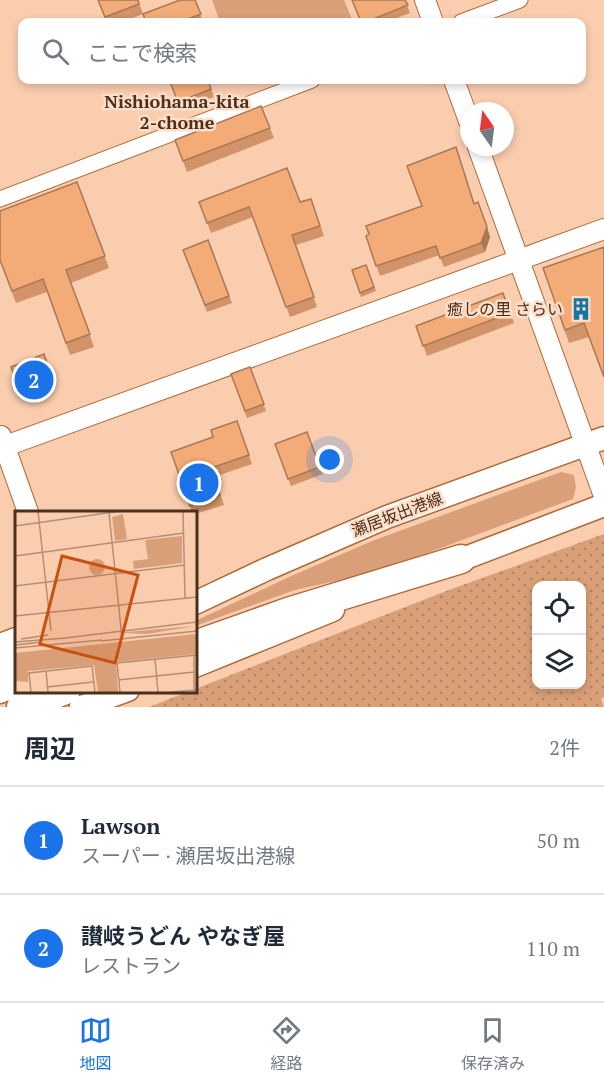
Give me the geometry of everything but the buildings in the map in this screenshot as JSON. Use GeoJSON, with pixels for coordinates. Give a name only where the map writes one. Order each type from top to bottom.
{"type":"FeatureCollection","features":[{"type":"Feature","properties":{"kind":"highway"},"geometry":{"type":"LineString","coordinates":[[196,645],[288,612],[461,559]]}},
{"type":"Feature","properties":{"kind":"highway"},"geometry":{"type":"LineString","coordinates":[[21,707],[62,692]]}},
{"type":"Feature","properties":{"kind":"main road","name":"瀬居坂出港線"},"geometry":{"type":"LineString","coordinates":[[196,603],[277,564],[387,517],[595,441]]}},
{"type":"Feature","properties":{"kind":"main road"},"geometry":{"type":"LineString","coordinates":[[196,666],[461,559],[604,505]]}},
{"type":"Feature","properties":{"kind":"main road"},"geometry":{"type":"LineString","coordinates":[[196,635],[286,603],[461,559]]}},
{"type":"Feature","properties":{"kind":"main road"},"geometry":{"type":"LineString","coordinates":[[0,692],[11,660]]}},
{"type":"Feature","properties":{"kind":"main road"},"geometry":{"type":"LineString","coordinates":[[54,707],[64,692]]}},
{"type":"Feature","properties":{"kind":"main road"},"geometry":{"type":"LineString","coordinates":[[81,707],[122,692]]}},
{"type":"Feature","properties":{"kind":"street"},"geometry":{"type":"LineString","coordinates":[[425,0],[432,18]]}},
{"type":"Feature","properties":{"kind":"street"},"geometry":{"type":"LineString","coordinates":[[472,18],[520,0]]}},
{"type":"Feature","properties":{"kind":"street"},"geometry":{"type":"LineString","coordinates":[[0,199],[302,84]]}},
{"type":"Feature","properties":{"kind":"street"},"geometry":{"type":"LineString","coordinates":[[455,84],[462,102]]}},
{"type":"Feature","properties":{"kind":"street"},"geometry":{"type":"LineString","coordinates":[[481,156],[519,260],[595,441],[604,496]]}},
{"type":"Feature","properties":{"kind":"street"},"geometry":{"type":"LineString","coordinates":[[28,511],[2,443],[604,229]]}},
{"type":"Feature","properties":{"kind":"shaded area"},"geometry":{"type":"Polygon","coordinates":[[[212,0],[344,0],[351,18],[219,18],[212,0]]]}},
{"type":"Feature","properties":{"kind":"shaded area"},"geometry":{"type":"Polygon","coordinates":[[[561,472],[574,475],[576,487],[573,499],[376,572],[295,590],[196,626],[196,621],[372,541],[561,472]]]}},
{"type":"Feature","properties":{"kind":"shaded area"},"geometry":{"type":"Polygon","coordinates":[[[604,534],[604,697],[601,699],[604,707],[149,707],[187,692],[196,692],[196,689],[449,590],[604,534]]]}},
{"type":"Feature","properties":{"kind":"place","name":"癒しの里 さらい"},"geometry":{"type":"Point","coordinates":[581,309]}},
{"type":"Feature","properties":{"kind":"place","name":"讃岐うどん やなぎ屋"},"geometry":{"type":"Point","coordinates":[34,380]}},
{"type":"Feature","properties":{"kind":"place","name":"Lawson"},"geometry":{"type":"Point","coordinates":[199,483]}},
{"type":"Feature","properties":{"kind":"district","name":"Nishiohama-kita 2-chome"},"geometry":{"type":"Point","coordinates":[177,111]}}]}
